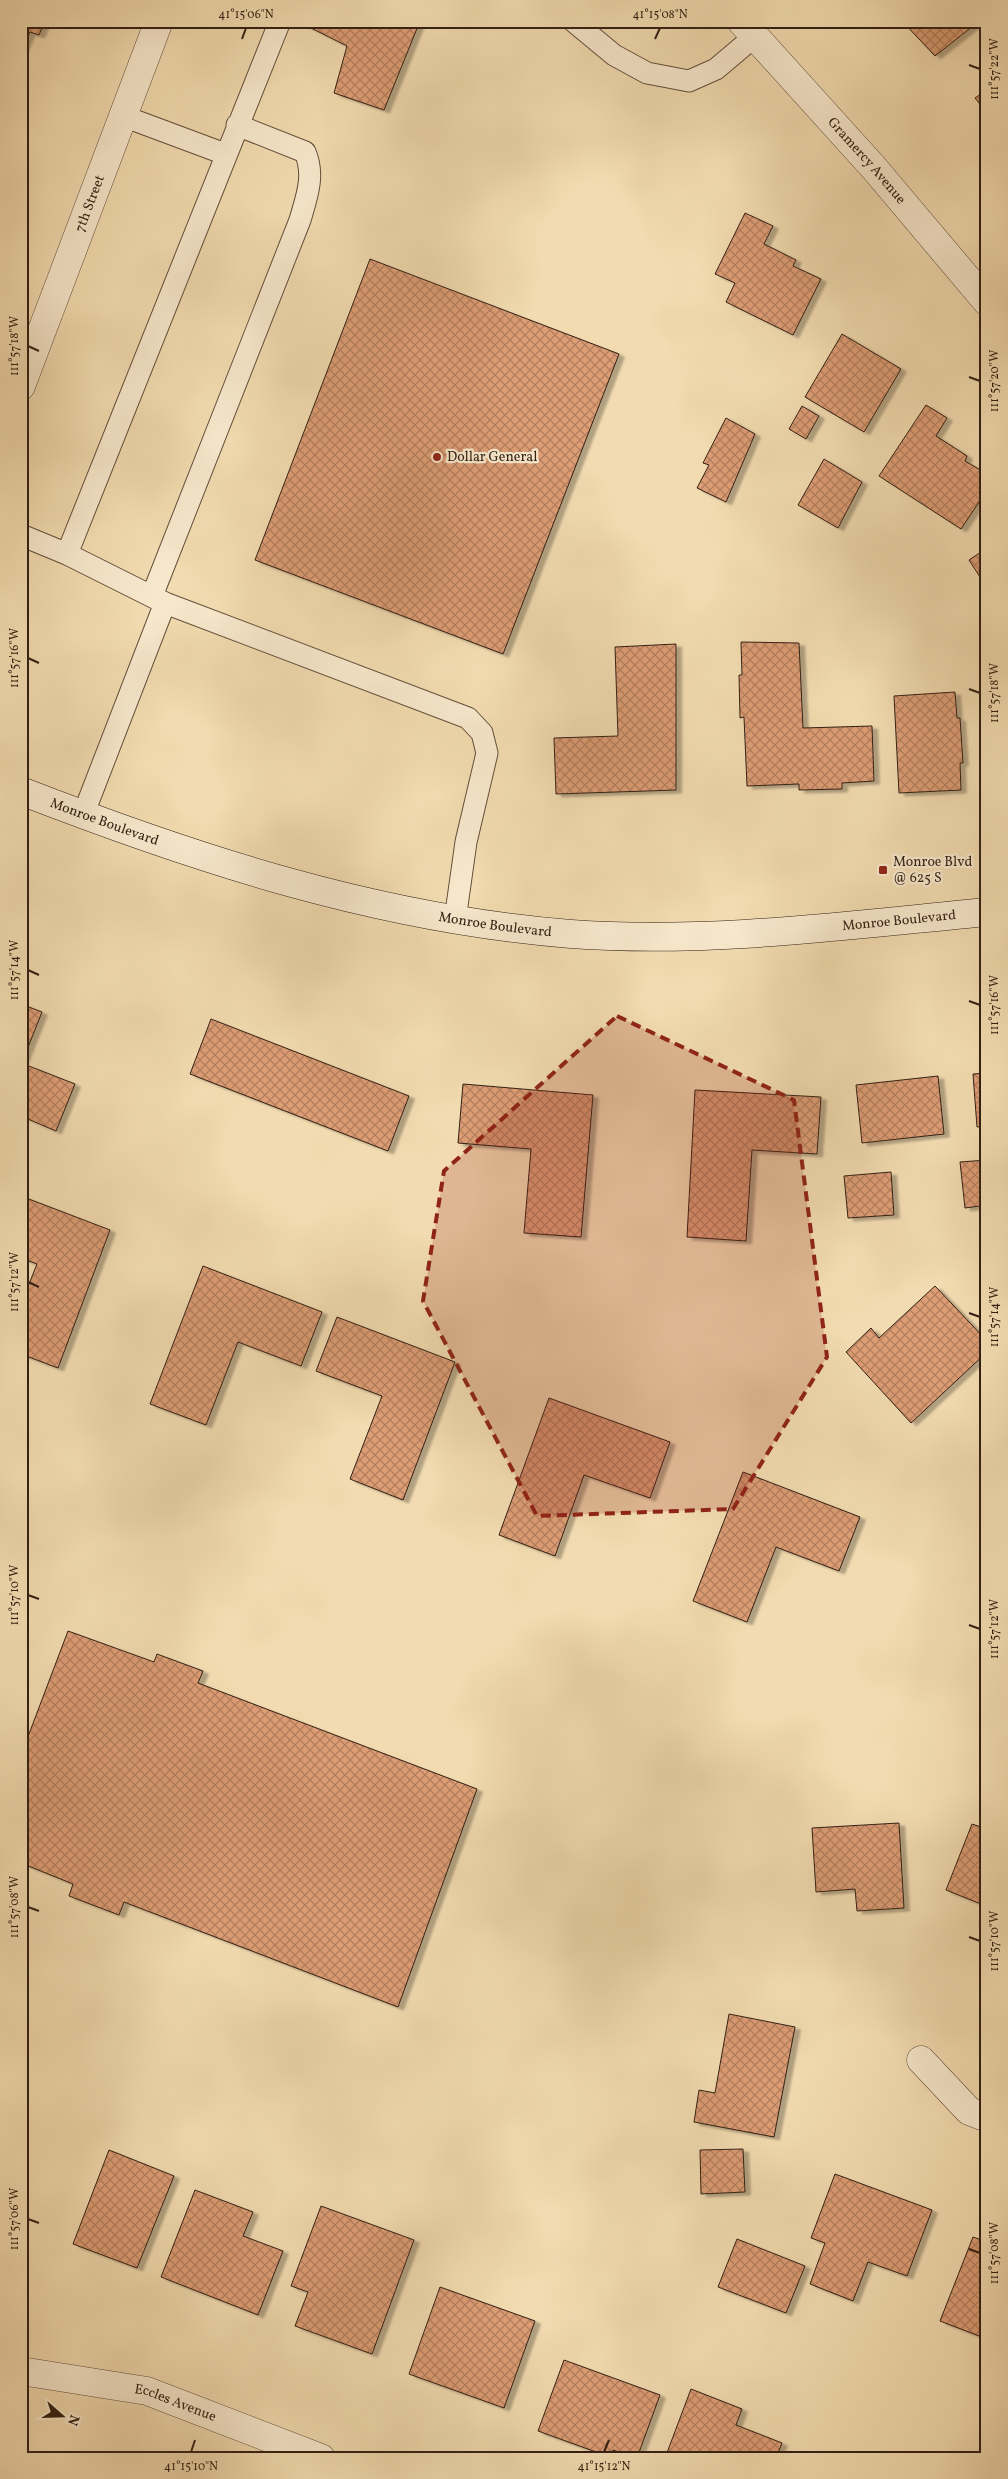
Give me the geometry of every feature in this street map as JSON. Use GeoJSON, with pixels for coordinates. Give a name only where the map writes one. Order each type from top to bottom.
{"type":"FeatureCollection","features":[{"type":"Feature","properties":{"kind":"street","name":"7th Street"},"geometry":{"type":"LineString","coordinates":[[21,386],[158,21]]}},
{"type":"Feature","properties":{"kind":"street","name":"Gramercy Avenue"},"geometry":{"type":"LineString","coordinates":[[748,28],[874,168],[987,302]]}},
{"type":"Feature","properties":{"kind":"street","name":"Monroe Boulevard"},"geometry":{"type":"LineString","coordinates":[[21,792],[128,833],[288,883],[411,912],[454,920],[574,934],[662,936],[750,934],[987,912]]}},
{"type":"Feature","properties":{"kind":"street"},"geometry":{"type":"LineString","coordinates":[[921,2060],[969,2111],[987,2118]]}},
{"type":"Feature","properties":{"kind":"street","name":"Eccles Avenue"},"geometry":{"type":"LineString","coordinates":[[21,2371],[147,2391],[321,2458]]}},
{"type":"Feature","properties":{"kind":"lane"},"geometry":{"type":"LineString","coordinates":[[67,554],[225,154],[280,21]]}},
{"type":"Feature","properties":{"kind":"lane"},"geometry":{"type":"LineString","coordinates":[[572,21],[614,55],[647,73],[689,81],[716,69],[748,28]]}},
{"type":"Feature","properties":{"kind":"lane"},"geometry":{"type":"LineString","coordinates":[[123,116],[225,154]]}},
{"type":"Feature","properties":{"kind":"lane"},"geometry":{"type":"LineString","coordinates":[[83,815],[158,599],[300,220],[310,187],[310,165],[305,152],[237,125]]}},
{"type":"Feature","properties":{"kind":"lane"},"geometry":{"type":"LineString","coordinates":[[21,534],[67,554],[158,599],[468,718],[482,733],[487,753],[466,842],[454,920]]}},
{"type":"Feature","properties":{"kind":"highlighted area"},"geometry":{"type":"Polygon","coordinates":[[[617,1016],[794,1100],[827,1357],[733,1509],[537,1516],[423,1301],[444,1171],[617,1016]]]}},
{"type":"Feature","properties":{"kind":"building"},"geometry":{"type":"Polygon","coordinates":[[[21,21],[45,21],[39,35],[30,32],[21,52],[21,21]]]}},
{"type":"Feature","properties":{"kind":"building"},"geometry":{"type":"Polygon","coordinates":[[[297,21],[420,21],[384,110],[334,93],[347,46],[297,21]]]}},
{"type":"Feature","properties":{"kind":"building"},"geometry":{"type":"Polygon","coordinates":[[[902,21],[969,21],[973,26],[935,56],[902,21]]]}},
{"type":"Feature","properties":{"kind":"building"},"geometry":{"type":"Polygon","coordinates":[[[987,90],[987,113],[975,98],[987,90]]]}},
{"type":"Feature","properties":{"kind":"building"},"geometry":{"type":"Polygon","coordinates":[[[745,213],[773,226],[764,244],[796,260],[793,266],[821,279],[793,335],[726,302],[735,283],[715,274],[745,213]]]}},
{"type":"Feature","properties":{"kind":"building","name":"Dollar General"},"geometry":{"type":"Polygon","coordinates":[[[370,259],[619,354],[503,654],[255,560],[370,259]]]}},
{"type":"Feature","properties":{"kind":"building"},"geometry":{"type":"Polygon","coordinates":[[[842,334],[901,369],[864,432],[805,397],[842,334]]]}},
{"type":"Feature","properties":{"kind":"building"},"geometry":{"type":"Polygon","coordinates":[[[926,405],[947,418],[936,436],[967,456],[965,461],[987,474],[987,490],[961,529],[879,476],[926,405]]]}},
{"type":"Feature","properties":{"kind":"building"},"geometry":{"type":"Polygon","coordinates":[[[802,406],[819,416],[806,439],[789,429],[802,406]]]}},
{"type":"Feature","properties":{"kind":"building"},"geometry":{"type":"Polygon","coordinates":[[[726,418],[755,434],[726,502],[697,488],[709,465],[703,463],[726,418]]]}},
{"type":"Feature","properties":{"kind":"building"},"geometry":{"type":"Polygon","coordinates":[[[824,459],[862,482],[838,528],[798,505],[824,459]]]}},
{"type":"Feature","properties":{"kind":"building"},"geometry":{"type":"Polygon","coordinates":[[[987,548],[987,588],[969,560],[987,548]]]}},
{"type":"Feature","properties":{"kind":"building"},"geometry":{"type":"Polygon","coordinates":[[[741,642],[799,643],[803,728],[872,726],[874,781],[842,783],[842,789],[799,790],[799,784],[747,786],[744,717],[740,718],[739,675],[742,675],[741,642]]]}},
{"type":"Feature","properties":{"kind":"building"},"geometry":{"type":"Polygon","coordinates":[[[676,644],[676,790],[556,794],[554,738],[618,736],[615,647],[676,644]]]}},
{"type":"Feature","properties":{"kind":"building"},"geometry":{"type":"Polygon","coordinates":[[[955,692],[957,718],[960,718],[963,763],[960,763],[961,790],[899,793],[894,696],[955,692]]]}},
{"type":"Feature","properties":{"kind":"building"},"geometry":{"type":"Polygon","coordinates":[[[21,1004],[42,1012],[23,1060],[21,1060],[21,1004]]]}},
{"type":"Feature","properties":{"kind":"building"},"geometry":{"type":"Polygon","coordinates":[[[211,1019],[409,1096],[388,1151],[190,1074],[211,1019]]]}},
{"type":"Feature","properties":{"kind":"building"},"geometry":{"type":"Polygon","coordinates":[[[29,1066],[75,1084],[56,1131],[21,1116],[21,1086],[29,1066]]]}},
{"type":"Feature","properties":{"kind":"building"},"geometry":{"type":"Polygon","coordinates":[[[987,1073],[987,1126],[977,1127],[973,1074],[987,1073]]]}},
{"type":"Feature","properties":{"kind":"building"},"geometry":{"type":"Polygon","coordinates":[[[938,1076],[944,1134],[862,1143],[856,1085],[938,1076]]]}},
{"type":"Feature","properties":{"kind":"building"},"geometry":{"type":"Polygon","coordinates":[[[463,1084],[593,1095],[581,1237],[524,1233],[531,1149],[458,1143],[463,1084]]]}},
{"type":"Feature","properties":{"kind":"building"},"geometry":{"type":"Polygon","coordinates":[[[695,1090],[821,1097],[817,1154],[752,1150],[746,1241],[687,1237],[695,1090]]]}},
{"type":"Feature","properties":{"kind":"building"},"geometry":{"type":"Polygon","coordinates":[[[987,1160],[987,1205],[965,1208],[960,1162],[987,1160]]]}},
{"type":"Feature","properties":{"kind":"building"},"geometry":{"type":"Polygon","coordinates":[[[891,1172],[894,1215],[848,1218],[844,1176],[891,1172]]]}},
{"type":"Feature","properties":{"kind":"building"},"geometry":{"type":"Polygon","coordinates":[[[21,1196],[110,1230],[58,1368],[21,1354],[21,1304],[37,1264],[21,1258],[21,1196]]]}},
{"type":"Feature","properties":{"kind":"building"},"geometry":{"type":"Polygon","coordinates":[[[203,1266],[322,1312],[301,1366],[238,1342],[206,1425],[150,1404],[203,1266]]]}},
{"type":"Feature","properties":{"kind":"building"},"geometry":{"type":"Polygon","coordinates":[[[935,1286],[987,1341],[987,1352],[911,1423],[846,1352],[871,1328],[879,1338],[935,1286]]]}},
{"type":"Feature","properties":{"kind":"building"},"geometry":{"type":"Polygon","coordinates":[[[337,1317],[455,1362],[403,1500],[350,1479],[382,1396],[316,1371],[337,1317]]]}},
{"type":"Feature","properties":{"kind":"building"},"geometry":{"type":"Polygon","coordinates":[[[549,1398],[670,1442],[650,1498],[584,1475],[555,1556],[499,1535],[549,1398]]]}},
{"type":"Feature","properties":{"kind":"building"},"geometry":{"type":"Polygon","coordinates":[[[743,1472],[860,1517],[839,1571],[776,1547],[747,1622],[693,1601],[743,1472]]]}},
{"type":"Feature","properties":{"kind":"building"},"geometry":{"type":"Polygon","coordinates":[[[68,1631],[154,1662],[157,1654],[203,1671],[198,1683],[477,1789],[398,2007],[124,1902],[119,1915],[69,1896],[73,1884],[21,1863],[21,1755],[68,1631]]]}},
{"type":"Feature","properties":{"kind":"building"},"geometry":{"type":"Polygon","coordinates":[[[899,1823],[904,1908],[857,1911],[855,1889],[816,1892],[812,1828],[899,1823]]]}},
{"type":"Feature","properties":{"kind":"building"},"geometry":{"type":"Polygon","coordinates":[[[972,1824],[987,1829],[987,1925],[979,1922],[986,1906],[946,1890],[972,1824]]]}},
{"type":"Feature","properties":{"kind":"building"},"geometry":{"type":"Polygon","coordinates":[[[729,2014],[795,2027],[774,2137],[694,2122],[699,2090],[715,2093],[729,2014]]]}},
{"type":"Feature","properties":{"kind":"building"},"geometry":{"type":"Polygon","coordinates":[[[743,2149],[745,2192],[701,2194],[700,2150],[743,2149]]]}},
{"type":"Feature","properties":{"kind":"building"},"geometry":{"type":"Polygon","coordinates":[[[109,2150],[174,2176],[137,2268],[73,2244],[109,2150]]]}},
{"type":"Feature","properties":{"kind":"building"},"geometry":{"type":"Polygon","coordinates":[[[835,2174],[932,2210],[907,2276],[868,2262],[853,2301],[810,2284],[825,2243],[811,2238],[835,2174]]]}},
{"type":"Feature","properties":{"kind":"building"},"geometry":{"type":"Polygon","coordinates":[[[195,2190],[253,2212],[243,2236],[283,2251],[258,2315],[161,2277],[195,2190]]]}},
{"type":"Feature","properties":{"kind":"building"},"geometry":{"type":"Polygon","coordinates":[[[321,2206],[414,2240],[372,2354],[295,2326],[308,2292],[291,2286],[321,2206]]]}},
{"type":"Feature","properties":{"kind":"building"},"geometry":{"type":"Polygon","coordinates":[[[973,2237],[987,2242],[987,2339],[940,2321],[973,2237]]]}},
{"type":"Feature","properties":{"kind":"building"},"geometry":{"type":"Polygon","coordinates":[[[737,2239],[805,2266],[786,2313],[718,2287],[737,2239]]]}},
{"type":"Feature","properties":{"kind":"building"},"geometry":{"type":"Polygon","coordinates":[[[440,2287],[535,2321],[504,2408],[409,2374],[440,2287]]]}},
{"type":"Feature","properties":{"kind":"building"},"geometry":{"type":"Polygon","coordinates":[[[564,2360],[660,2395],[637,2458],[613,2450],[610,2457],[538,2431],[564,2360]]]}},
{"type":"Feature","properties":{"kind":"building"},"geometry":{"type":"Polygon","coordinates":[[[691,2389],[742,2409],[736,2425],[782,2443],[776,2458],[665,2458],[691,2389]]]}},
{"type":"Feature","properties":{"kind":"place","name":"Dollar General"},"geometry":{"type":"Point","coordinates":[437,457]}},
{"type":"Feature","properties":{"kind":"place","name":"Monroe Blvd @ 625 S"},"geometry":{"type":"Point","coordinates":[883,870]}}]}
